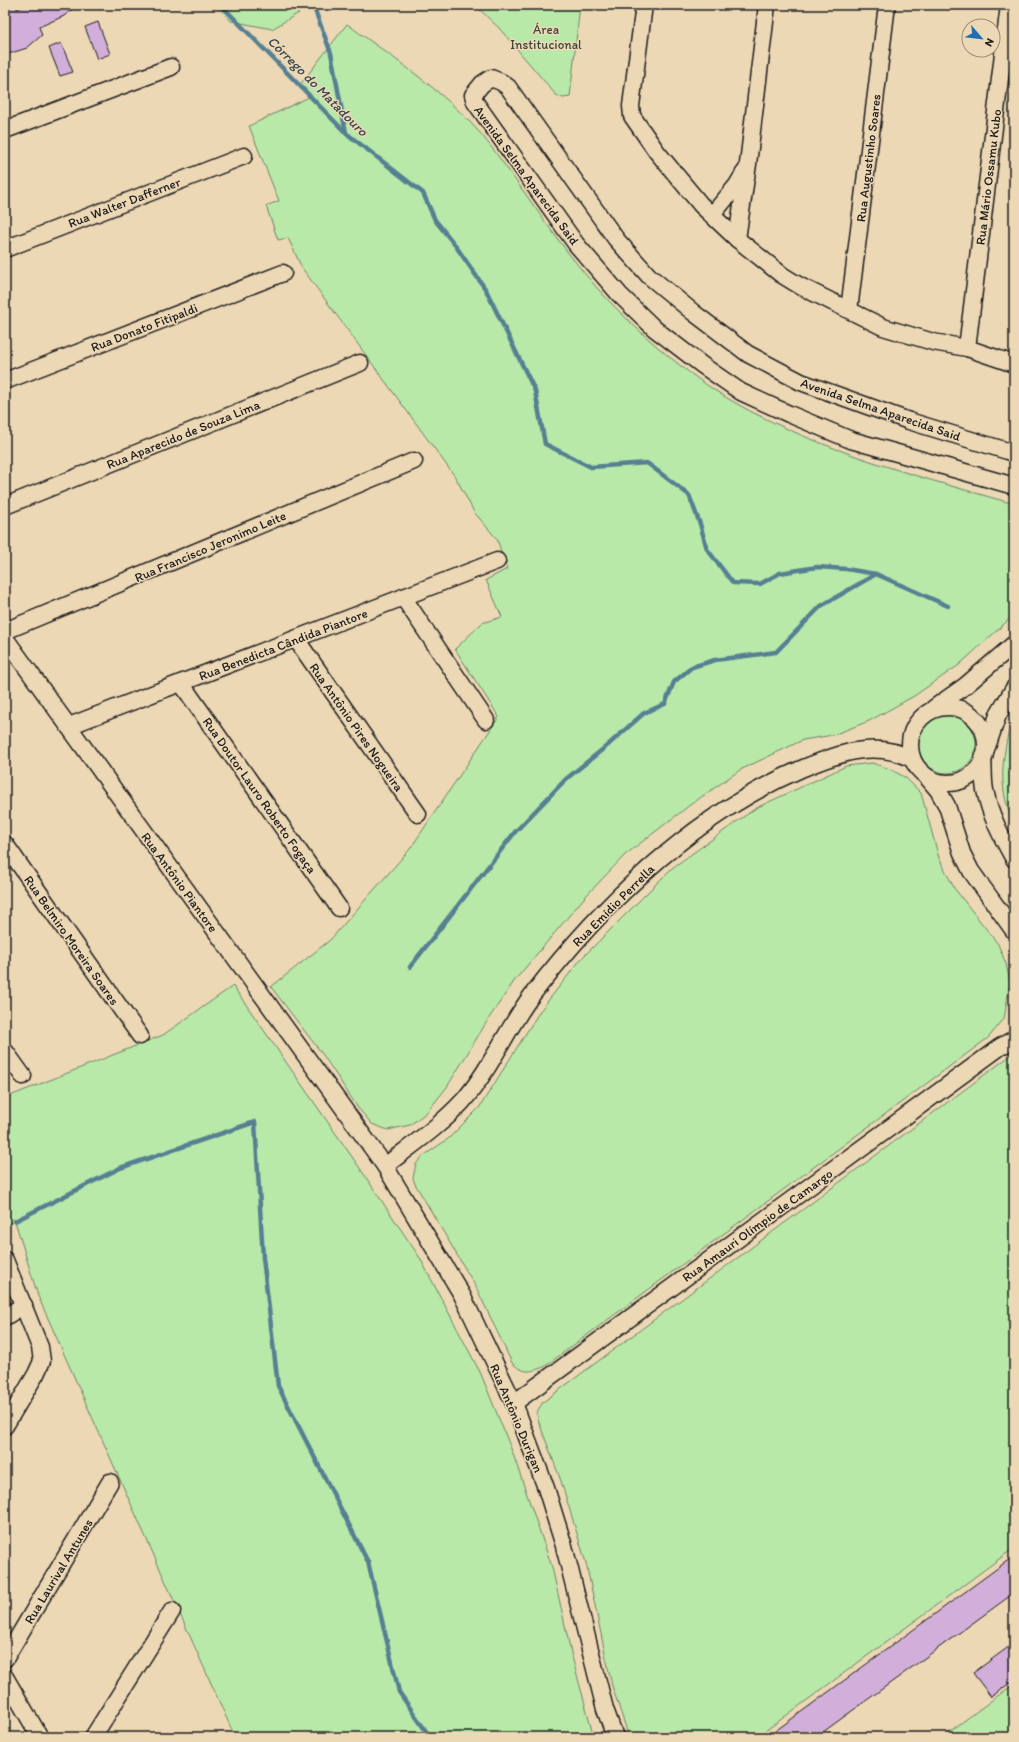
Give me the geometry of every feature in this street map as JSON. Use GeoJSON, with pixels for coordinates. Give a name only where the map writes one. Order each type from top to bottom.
{"type":"FeatureCollection","features":[{"type":"Feature","properties":{"kind":"street"},"geometry":{"type":"LineString","coordinates":[[644,5],[631,106],[632,116],[661,158],[712,216],[737,239],[782,275],[800,286],[883,327],[933,342],[967,348],[1014,364]]}},
{"type":"Feature","properties":{"kind":"street"},"geometry":{"type":"LineString","coordinates":[[737,239],[748,164],[767,5]]}},
{"type":"Feature","properties":{"kind":"street","name":"Rua Augustinho Soares"},"geometry":{"type":"LineString","coordinates":[[849,310],[887,5]]}},
{"type":"Feature","properties":{"kind":"street","name":"Rua Mário Ossamu Kubo"},"geometry":{"type":"LineString","coordinates":[[967,348],[1009,5]]}},
{"type":"Feature","properties":{"kind":"street"},"geometry":{"type":"LineString","coordinates":[[5,130],[172,67]]}},
{"type":"Feature","properties":{"kind":"street","name":"Avenida Selma Aparecida Said"},"geometry":{"type":"LineString","coordinates":[[1014,452],[909,421],[857,403],[801,382],[748,354],[694,313],[649,276],[616,239],[508,87],[491,78],[475,90],[473,95],[475,102],[576,244],[620,295],[655,329],[702,365],[741,392],[851,440],[1014,486]]}},
{"type":"Feature","properties":{"kind":"street","name":"Rua Walter Dafferner"},"geometry":{"type":"LineString","coordinates":[[5,249],[244,156]]}},
{"type":"Feature","properties":{"kind":"street"},"geometry":{"type":"LineString","coordinates":[[712,216],[737,185],[748,164]]}},
{"type":"Feature","properties":{"kind":"street","name":"Rua Donato Fitipaldi"},"geometry":{"type":"LineString","coordinates":[[5,381],[283,273]]}},
{"type":"Feature","properties":{"kind":"street","name":"Rua Aparecido de Souza Lima"},"geometry":{"type":"LineString","coordinates":[[5,506],[360,363]]}},
{"type":"Feature","properties":{"kind":"street","name":"Rua Francisco Jeronimo Leite"},"geometry":{"type":"LineString","coordinates":[[5,631],[414,461]]}},
{"type":"Feature","properties":{"kind":"street","name":"Rua Benedicta Cândida Piantore"},"geometry":{"type":"LineString","coordinates":[[69,726],[497,561]]}},
{"type":"Feature","properties":{"kind":"street"},"geometry":{"type":"LineString","coordinates":[[403,597],[486,720]]}},
{"type":"Feature","properties":{"kind":"street","name":"Rua Antônio Piantore"},"geometry":{"type":"LineString","coordinates":[[5,638],[356,1126]]}},
{"type":"Feature","properties":{"kind":"street","name":"Rua Antônio Pires Nogueira"},"geometry":{"type":"LineString","coordinates":[[296,639],[418,814]]}},
{"type":"Feature","properties":{"kind":"street"},"geometry":{"type":"LineString","coordinates":[[1014,644],[965,686],[920,718],[912,731],[910,745],[912,759],[919,770],[938,790],[947,806],[962,853],[971,871],[1014,931]]}},
{"type":"Feature","properties":{"kind":"street","name":"Rua Doutor Lauro Roberto Fogaça"},"geometry":{"type":"LineString","coordinates":[[181,683],[339,908]]}},
{"type":"Feature","properties":{"kind":"street"},"geometry":{"type":"LineString","coordinates":[[924,775],[938,782],[946,783],[961,780],[975,772],[984,754],[998,715],[1014,688]]}},
{"type":"Feature","properties":{"kind":"street"},"geometry":{"type":"LineString","coordinates":[[932,710],[938,707],[955,707],[970,713],[981,726],[986,742],[984,754],[985,788],[991,813],[999,833],[1014,859]]}},
{"type":"Feature","properties":{"kind":"street","name":"Rua Emídio Perrella"},"geometry":{"type":"LineString","coordinates":[[385,1166],[436,1128],[464,1100],[492,1060],[517,1016],[575,943],[616,899],[653,864],[688,836],[737,802],[779,779],[838,754],[865,749],[890,751],[912,759]]}},
{"type":"Feature","properties":{"kind":"street","name":"Rua Belmiro Moreira Soares"},"geometry":{"type":"LineString","coordinates":[[5,844],[140,1036]]}},
{"type":"Feature","properties":{"kind":"street","name":"Rua Amauri Olímpio de Camargo"},"geometry":{"type":"LineString","coordinates":[[1000,1047],[1014,1026]]}},
{"type":"Feature","properties":{"kind":"street","name":"Rua Amauri Olímpio de Camargo"},"geometry":{"type":"LineString","coordinates":[[514,1403],[1000,1047],[1014,1039]]}},
{"type":"Feature","properties":{"kind":"street"},"geometry":{"type":"LineString","coordinates":[[5,1051],[23,1076]]}},
{"type":"Feature","properties":{"kind":"street","name":"Rua Antônio Durigan"},"geometry":{"type":"LineString","coordinates":[[356,1126],[385,1166],[462,1295],[514,1403],[546,1488],[564,1546],[605,1709],[615,1737]]}},
{"type":"Feature","properties":{"kind":"street"},"geometry":{"type":"LineString","coordinates":[[5,1260],[24,1304],[40,1347],[42,1361],[36,1374],[5,1426]]}},
{"type":"Feature","properties":{"kind":"street"},"geometry":{"type":"LineString","coordinates":[[5,1317],[24,1304]]}},
{"type":"Feature","properties":{"kind":"street","name":"Rua Laurival Antunes"},"geometry":{"type":"LineString","coordinates":[[5,1659],[110,1482]]}},
{"type":"Feature","properties":{"kind":"street"},"geometry":{"type":"LineString","coordinates":[[93,1737],[172,1610]]}},
{"type":"Feature","properties":{"kind":"street"},"geometry":{"type":"LineString","coordinates":[[5,1677],[40,1737]]}},
{"type":"Feature","properties":{"kind":"green space"},"geometry":{"type":"Polygon","coordinates":[[[217,5],[312,5],[272,29],[231,21],[217,5]]]}},
{"type":"Feature","properties":{"kind":"green space","name":"Área Institucional"},"geometry":{"type":"Polygon","coordinates":[[[475,5],[580,5],[570,97],[563,98],[556,95],[499,28],[475,5]]]}},
{"type":"Feature","properties":{"kind":"green space"},"geometry":{"type":"Polygon","coordinates":[[[347,24],[417,75],[466,118],[492,148],[559,241],[597,288],[655,345],[688,371],[722,395],[758,415],[820,443],[884,466],[1014,504],[1014,615],[959,665],[914,696],[869,721],[833,735],[803,740],[740,770],[690,805],[625,855],[584,898],[515,980],[489,1018],[447,1087],[427,1112],[410,1125],[388,1130],[372,1124],[358,1108],[323,1055],[271,987],[330,940],[410,849],[499,717],[455,649],[482,623],[502,617],[486,580],[507,569],[497,539],[474,512],[456,478],[302,268],[288,238],[278,240],[266,206],[279,201],[249,126],[309,97],[299,86],[347,24]]]}},
{"type":"Feature","properties":{"kind":"green space"},"geometry":{"type":"Polygon","coordinates":[[[1014,713],[1014,827],[1004,788],[1003,766],[1009,728],[1014,713]]]}},
{"type":"Feature","properties":{"kind":"green space"},"geometry":{"type":"Polygon","coordinates":[[[941,715],[953,715],[968,723],[976,738],[976,750],[968,765],[953,773],[941,773],[926,765],[918,750],[918,738],[926,723],[941,715]]]}},
{"type":"Feature","properties":{"kind":"green space"},"geometry":{"type":"Polygon","coordinates":[[[872,763],[890,769],[906,778],[921,793],[939,858],[954,888],[998,944],[1006,964],[1010,982],[1004,1019],[988,1038],[544,1367],[531,1371],[520,1369],[512,1363],[476,1287],[415,1184],[413,1178],[416,1164],[423,1156],[448,1139],[479,1108],[540,1011],[581,959],[672,868],[756,808],[846,766],[872,763]]]}},
{"type":"Feature","properties":{"kind":"green space"},"geometry":{"type":"Polygon","coordinates":[[[233,986],[357,1164],[420,1258],[481,1374],[512,1451],[552,1567],[572,1657],[594,1737],[235,1737],[38,1296],[15,1221],[5,1226],[5,1098],[163,1035],[233,986]]]}},
{"type":"Feature","properties":{"kind":"green space"},"geometry":{"type":"Polygon","coordinates":[[[1014,1053],[1014,1548],[757,1737],[629,1737],[612,1686],[586,1563],[561,1481],[538,1420],[537,1412],[543,1402],[1014,1053]]]}},
{"type":"Feature","properties":{"kind":"green space"},"geometry":{"type":"Polygon","coordinates":[[[1014,1684],[1014,1737],[942,1737],[1014,1684]]]}},
{"type":"Feature","properties":{"kind":"building"},"geometry":{"type":"Polygon","coordinates":[[[16,5],[17,9],[27,5],[77,5],[64,16],[39,27],[42,35],[27,48],[5,55],[5,9],[16,5]]]}},
{"type":"Feature","properties":{"kind":"building"},"geometry":{"type":"Polygon","coordinates":[[[98,22],[110,54],[97,59],[85,27],[98,22]]]}},
{"type":"Feature","properties":{"kind":"building"},"geometry":{"type":"Polygon","coordinates":[[[61,43],[73,72],[60,76],[49,48],[61,43]]]}},
{"type":"Feature","properties":{"kind":"building"},"geometry":{"type":"Polygon","coordinates":[[[1014,1556],[1014,1593],[817,1737],[767,1737],[1014,1556]]]}},
{"type":"Feature","properties":{"kind":"building"},"geometry":{"type":"Polygon","coordinates":[[[1014,1643],[1014,1680],[991,1697],[973,1673],[1014,1643]]]}},
{"type":"Feature","properties":{"kind":"waterway","name":"Córrego do Matadouro"},"geometry":{"type":"LineString","coordinates":[[221,5],[346,133],[423,193],[435,220],[455,245],[486,290],[535,391],[545,444],[591,467],[647,463],[689,495],[700,524],[707,549],[733,583],[760,584],[780,573],[817,567],[846,569],[876,574],[948,606]]}},
{"type":"Feature","properties":{"kind":"waterway"},"geometry":{"type":"LineString","coordinates":[[313,5],[331,53],[346,133]]}},
{"type":"Feature","properties":{"kind":"waterway"},"geometry":{"type":"LineString","coordinates":[[410,967],[515,832],[566,779],[644,713],[665,704],[674,682],[692,667],[715,660],[776,652],[821,606],[876,574]]}},
{"type":"Feature","properties":{"kind":"waterway"},"geometry":{"type":"LineString","coordinates":[[15,1221],[120,1168],[255,1122],[263,1258],[278,1386],[368,1562],[399,1692],[430,1737]]}}]}
